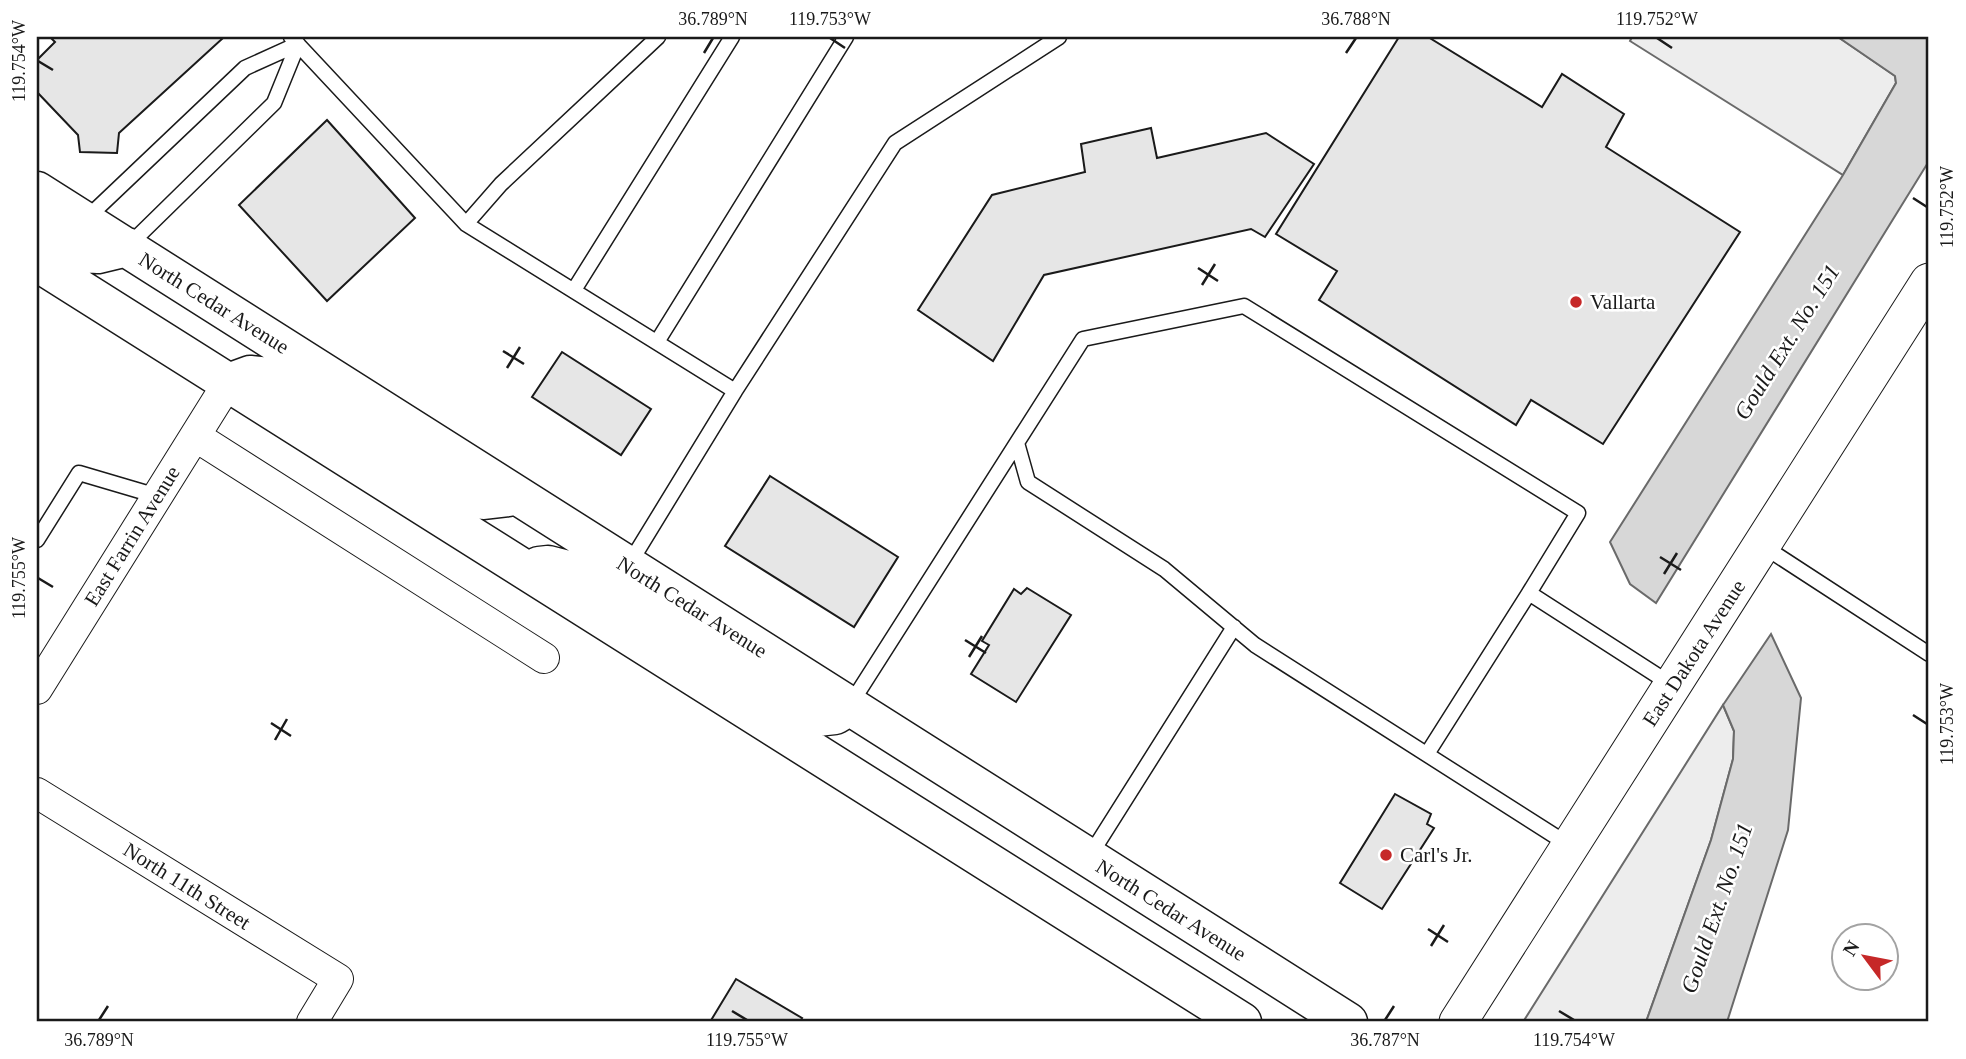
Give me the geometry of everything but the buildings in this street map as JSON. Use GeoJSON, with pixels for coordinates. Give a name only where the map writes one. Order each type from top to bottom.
{"type":"FeatureCollection","features":[{"type":"Feature","properties":{"kind":"main road","name":"North Cedar Avenue"},"geometry":{"type":"LineString","coordinates":[[37,191],[1348,1022]]}},
{"type":"Feature","properties":{"kind":"main road"},"geometry":{"type":"LineString","coordinates":[[37,226],[82,253],[98,254],[127,247]]}},
{"type":"Feature","properties":{"kind":"main road"},"geometry":{"type":"LineString","coordinates":[[37,262],[1242,1022]]}},
{"type":"Feature","properties":{"kind":"main road"},"geometry":{"type":"LineString","coordinates":[[228,383],[250,375],[269,377],[436,482],[484,500],[518,496]]}},
{"type":"Feature","properties":{"kind":"main road"},"geometry":{"type":"LineString","coordinates":[[520,567],[548,565],[575,572],[616,593],[794,709],[817,716],[835,715],[850,706]]}},
{"type":"Feature","properties":{"kind":"street","name":"East Dakota Avenue"},"geometry":{"type":"LineString","coordinates":[[1458,1022],[1929,282]]}},
{"type":"Feature","properties":{"kind":"street","name":"East Farrin Avenue"},"geometry":{"type":"LineString","coordinates":[[37,689],[228,383]]}},
{"type":"Feature","properties":{"kind":"street"},"geometry":{"type":"LineString","coordinates":[[195,436],[544,658]]}},
{"type":"Feature","properties":{"kind":"street","name":"North 11th Street"},"geometry":{"type":"LineString","coordinates":[[37,793],[338,979],[312,1022]]}},
{"type":"Feature","properties":{"kind":"lane"},"geometry":{"type":"LineString","coordinates":[[466,224],[501,184],[658,37]]}},
{"type":"Feature","properties":{"kind":"lane"},"geometry":{"type":"LineString","coordinates":[[574,290],[732,37]]}},
{"type":"Feature","properties":{"kind":"lane"},"geometry":{"type":"LineString","coordinates":[[657,342],[846,37]]}},
{"type":"Feature","properties":{"kind":"lane"},"geometry":{"type":"LineString","coordinates":[[628,566],[735,391],[895,143],[1059,37]]}},
{"type":"Feature","properties":{"kind":"lane"},"geometry":{"type":"LineString","coordinates":[[299,39],[466,224],[735,391]]}},
{"type":"Feature","properties":{"kind":"lane"},"geometry":{"type":"LineString","coordinates":[[84,221],[244,68],[299,39]]}},
{"type":"Feature","properties":{"kind":"lane"},"geometry":{"type":"LineString","coordinates":[[127,247],[274,103],[299,39]]}},
{"type":"Feature","properties":{"kind":"lane"},"geometry":{"type":"LineString","coordinates":[[850,706],[1083,339],[1244,306],[1578,513],[1427,754]]}},
{"type":"Feature","properties":{"kind":"lane"},"geometry":{"type":"LineString","coordinates":[[1017,443],[1028,482],[1164,569],[1255,645],[1570,846]]}},
{"type":"Feature","properties":{"kind":"lane"},"geometry":{"type":"LineString","coordinates":[[37,540],[79,473],[158,496]]}},
{"type":"Feature","properties":{"kind":"lane"},"geometry":{"type":"LineString","coordinates":[[1763,545],[1929,654]]}},
{"type":"Feature","properties":{"kind":"lane"},"geometry":{"type":"LineString","coordinates":[[1529,593],[1673,685]]}},
{"type":"Feature","properties":{"kind":"lane"},"geometry":{"type":"LineString","coordinates":[[1088,858],[1234,627]]}},
{"type":"Feature","properties":{"kind":"shaded area"},"geometry":{"type":"Polygon","coordinates":[[[1632,37],[1838,37],[1895,76],[1896,83],[1843,175],[1630,41],[1632,37]]]}},
{"type":"Feature","properties":{"kind":"shaded area"},"geometry":{"type":"Polygon","coordinates":[[[1723,705],[1734,731],[1733,759],[1711,840],[1646,1022],[1523,1022],[1723,705]]]}},
{"type":"Feature","properties":{"kind":"water","name":"Gould Ext. No. 151"},"geometry":{"type":"Polygon","coordinates":[[[1838,37],[1929,37],[1929,161],[1656,603],[1630,584],[1610,542],[1843,175],[1896,83],[1895,76],[1838,37]]]}},
{"type":"Feature","properties":{"kind":"water","name":"Gould Ext. No. 151"},"geometry":{"type":"Polygon","coordinates":[[[1771,634],[1801,698],[1788,830],[1727,1022],[1646,1022],[1711,840],[1733,759],[1734,731],[1723,705],[1771,634]]]}},
{"type":"Feature","properties":{"kind":"place","name":"Vallarta"},"geometry":{"type":"Point","coordinates":[1576,302]}},
{"type":"Feature","properties":{"kind":"place","name":"Carl's Jr."},"geometry":{"type":"Point","coordinates":[1386,855]}}]}
